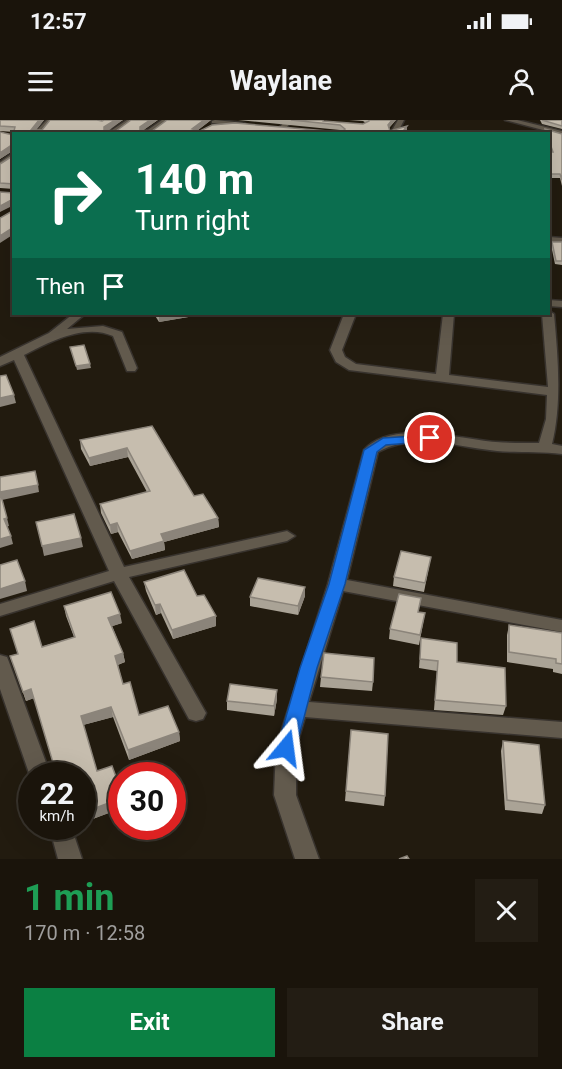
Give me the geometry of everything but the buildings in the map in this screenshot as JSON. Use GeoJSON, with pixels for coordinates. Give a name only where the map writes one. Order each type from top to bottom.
{"type":"FeatureCollection","features":[{"type":"Feature","properties":{"kind":"street"},"geometry":{"type":"LineString","coordinates":[[38,132],[51,120]]}},
{"type":"Feature","properties":{"kind":"street"},"geometry":{"type":"LineString","coordinates":[[112,132],[132,120]]}},
{"type":"Feature","properties":{"kind":"street"},"geometry":{"type":"LineString","coordinates":[[148,132],[167,120]]}},
{"type":"Feature","properties":{"kind":"street"},"geometry":{"type":"LineString","coordinates":[[279,131],[289,120],[301,121]]}},
{"type":"Feature","properties":{"kind":"street"},"geometry":{"type":"LineString","coordinates":[[508,120],[562,133]]}},
{"type":"Feature","properties":{"kind":"street"},"geometry":{"type":"LineString","coordinates":[[206,128],[216,121],[248,126]]}},
{"type":"Feature","properties":{"kind":"street"},"geometry":{"type":"LineString","coordinates":[[524,125],[562,126]]}},
{"type":"Feature","properties":{"kind":"street"},"geometry":{"type":"LineString","coordinates":[[270,128],[279,131],[293,130]]}},
{"type":"Feature","properties":{"kind":"street"},"geometry":{"type":"LineString","coordinates":[[0,167],[12,156]]}},
{"type":"Feature","properties":{"kind":"street"},"geometry":{"type":"LineString","coordinates":[[0,362],[18,355],[53,335],[78,315]]}},
{"type":"Feature","properties":{"kind":"street"},"geometry":{"type":"LineString","coordinates":[[350,315],[338,340],[336,351],[340,359],[353,367],[558,392]]}},
{"type":"Feature","properties":{"kind":"street"},"geometry":{"type":"LineString","coordinates":[[442,378],[449,315]]}},
{"type":"Feature","properties":{"kind":"street"},"geometry":{"type":"LineString","coordinates":[[544,447],[551,437],[558,392],[548,315]]}},
{"type":"Feature","properties":{"kind":"street"},"geometry":{"type":"LineString","coordinates":[[53,335],[95,330],[114,332],[118,334],[131,368]]}},
{"type":"Feature","properties":{"kind":"street"},"geometry":{"type":"LineString","coordinates":[[18,355],[118,574],[196,712]]}},
{"type":"Feature","properties":{"kind":"street"},"geometry":{"type":"LineString","coordinates":[[307,859],[285,795],[286,748],[337,584],[365,466],[371,450],[383,442],[430,438],[495,446],[544,447],[562,450]]}},
{"type":"Feature","properties":{"kind":"street"},"geometry":{"type":"LineString","coordinates":[[0,610],[118,574],[286,536]]}},
{"type":"Feature","properties":{"kind":"street"},"geometry":{"type":"LineString","coordinates":[[337,584],[562,626]]}},
{"type":"Feature","properties":{"kind":"street"},"geometry":{"type":"LineString","coordinates":[[0,662],[36,762]]}},
{"type":"Feature","properties":{"kind":"street"},"geometry":{"type":"LineString","coordinates":[[297,709],[562,730]]}},
{"type":"Feature","properties":{"kind":"street"},"geometry":{"type":"LineString","coordinates":[[64,840],[70,859]]}},
{"type":"Feature","properties":{"kind":"route"},"geometry":{"type":"LineString","coordinates":[[286,748],[337,584],[365,466],[371,450],[383,442],[430,438]]}}]}
